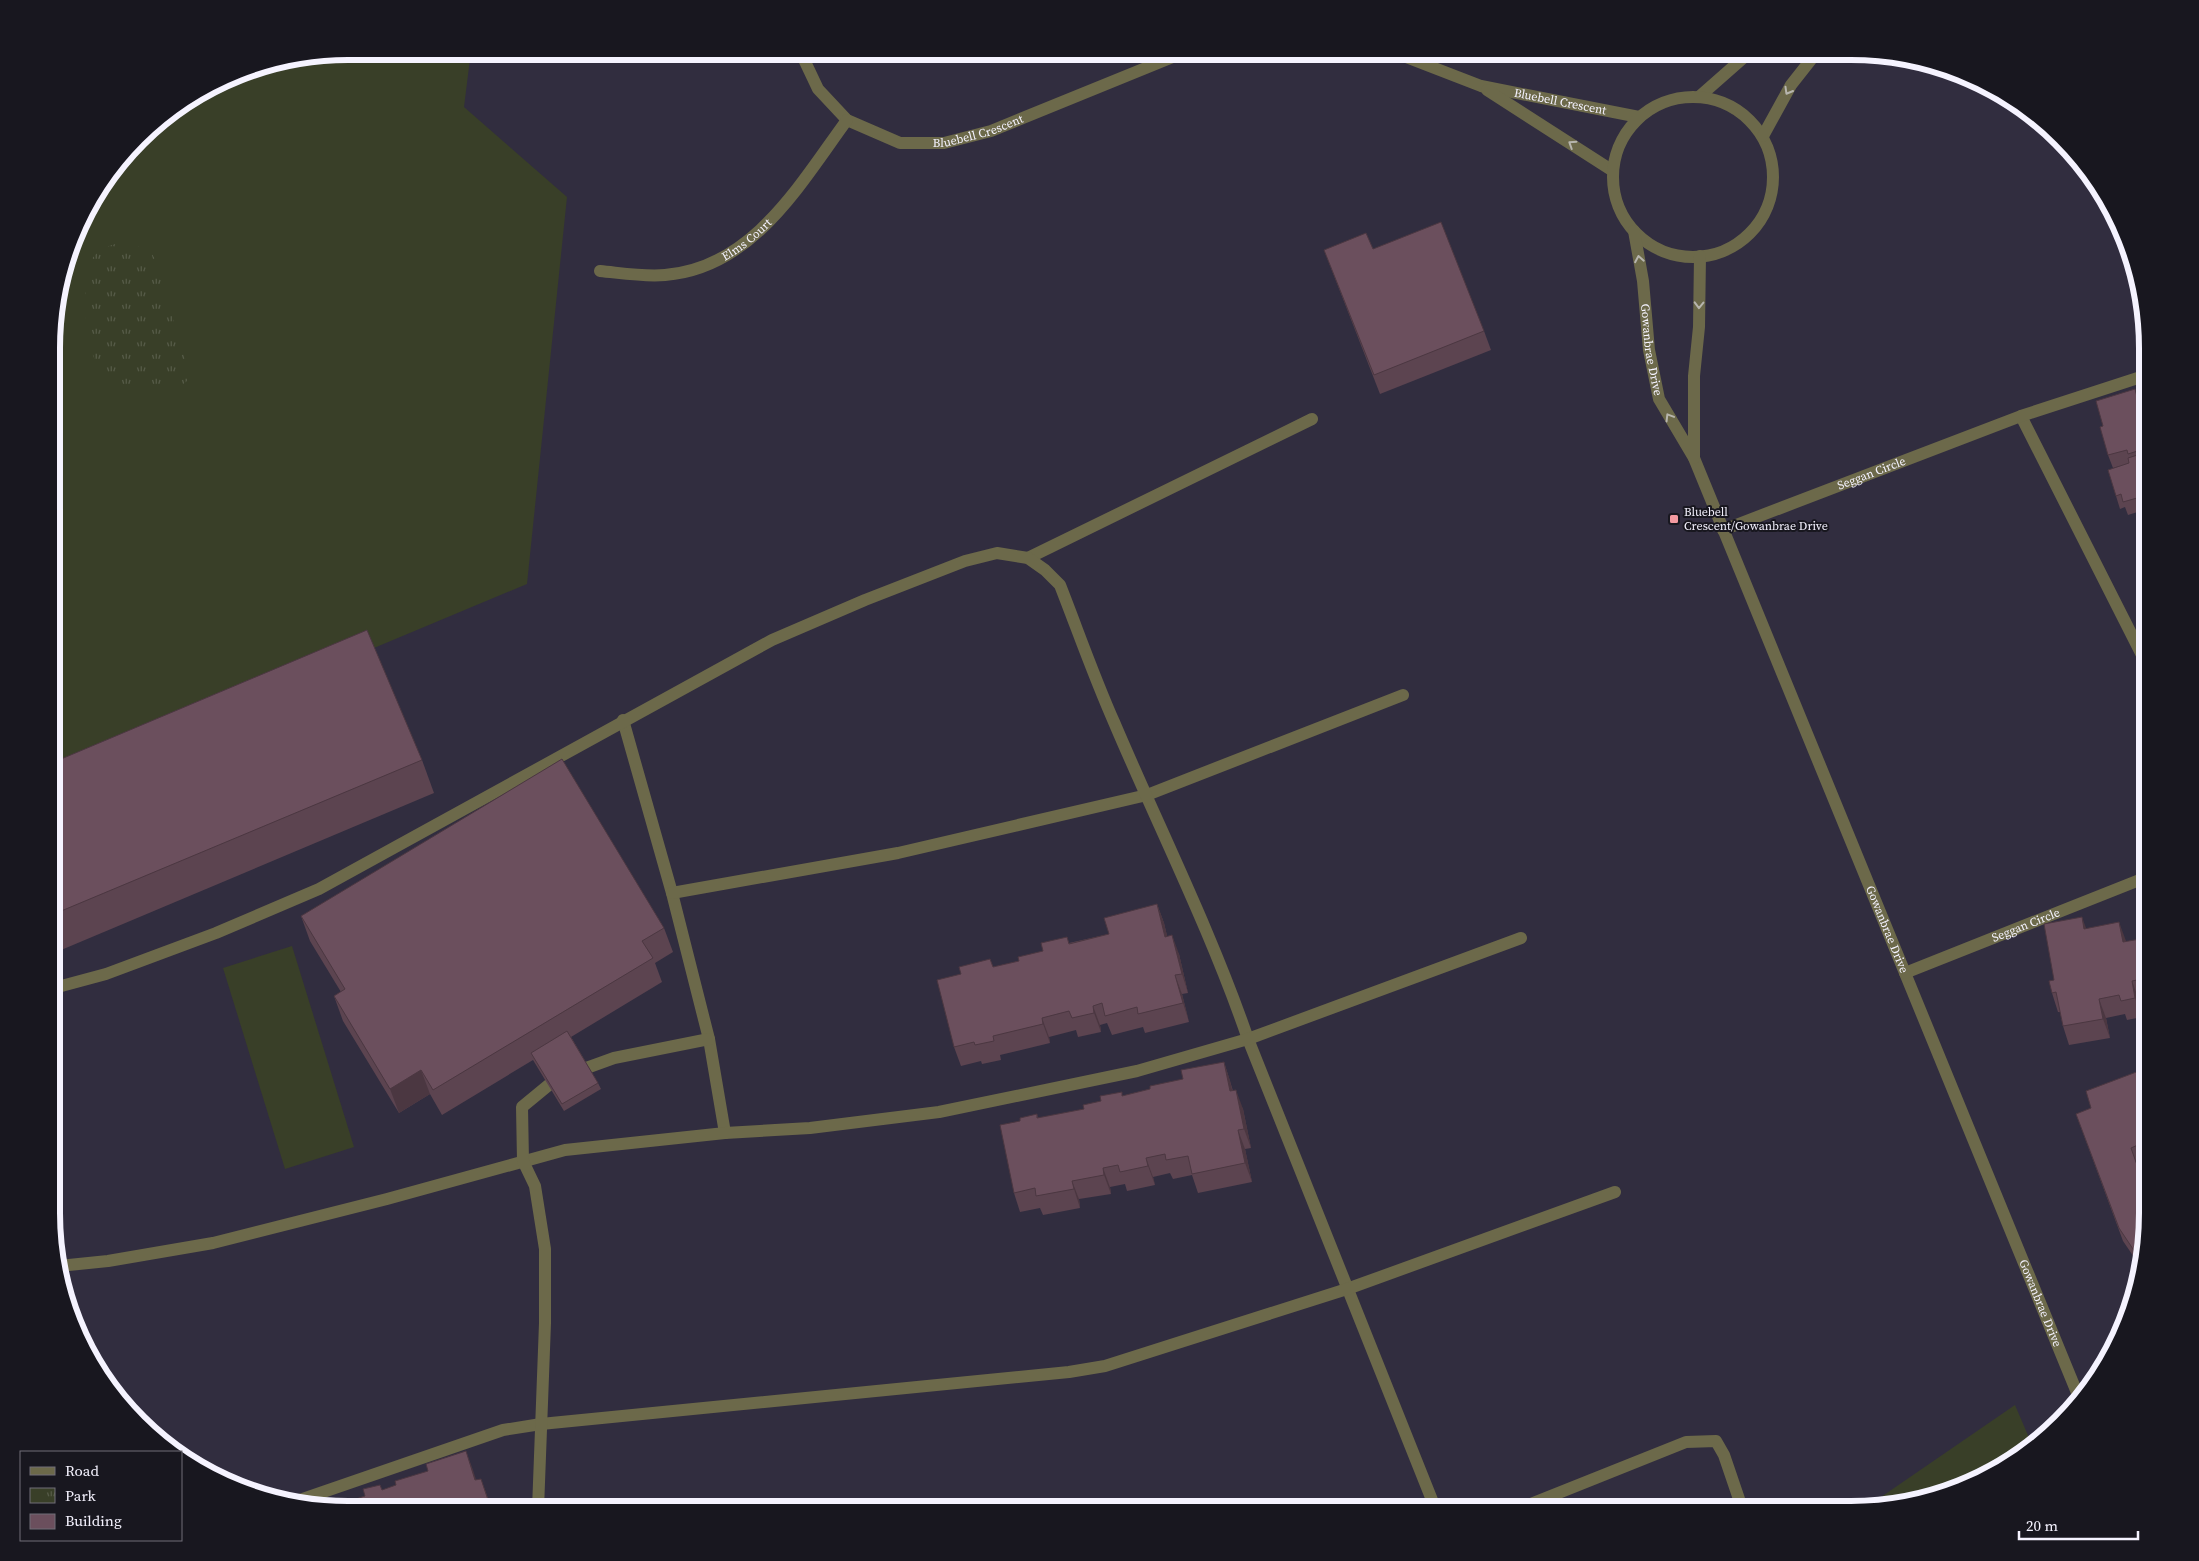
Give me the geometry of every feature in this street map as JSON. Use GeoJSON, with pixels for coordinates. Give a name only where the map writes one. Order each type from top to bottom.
{"type":"FeatureCollection","features":[{"type":"Feature","properties":{"kind":"street","name":"Bluebell Crescent"},"geometry":{"type":"LineString","coordinates":[[804,60],[818,89],[847,120],[900,143],[944,143],[991,131],[1165,60]]}},
{"type":"Feature","properties":{"kind":"street","name":"Bluebell Crescent"},"geometry":{"type":"LineString","coordinates":[[1414,60],[1481,86],[1639,117]]}},
{"type":"Feature","properties":{"kind":"street"},"geometry":{"type":"LineString","coordinates":[[1700,96],[1741,60]]}},
{"type":"Feature","properties":{"kind":"street"},"geometry":{"type":"LineString","coordinates":[[1763,136],[1791,85],[1811,60]]}},
{"type":"Feature","properties":{"kind":"street","name":"Bluebell Crescent"},"geometry":{"type":"LineString","coordinates":[[1481,86],[1613,170]]}},
{"type":"Feature","properties":{"kind":"street"},"geometry":{"type":"LineString","coordinates":[[1700,96],[1725,103],[1746,116],[1763,136],[1772,158],[1773,180],[1769,203],[1758,223],[1742,240],[1723,252],[1700,256],[1676,256],[1653,247],[1634,231],[1618,206],[1614,193],[1613,170],[1617,151],[1626,132],[1639,117],[1657,105],[1678,98],[1700,96]]}},
{"type":"Feature","properties":{"kind":"street","name":"Elms Court"},"geometry":{"type":"LineString","coordinates":[[600,271],[665,275],[708,266],[746,243],[776,217],[847,120]]}},
{"type":"Feature","properties":{"kind":"street","name":"Gowanbrae Drive"},"geometry":{"type":"LineString","coordinates":[[1634,231],[1643,281],[1649,350],[1659,399],[1694,458],[2076,1391]]}},
{"type":"Feature","properties":{"kind":"street","name":"Gowanbrae Drive"},"geometry":{"type":"LineString","coordinates":[[1694,458],[1694,376],[1699,327],[1700,256]]}},
{"type":"Feature","properties":{"kind":"street","name":"Seggan Circle"},"geometry":{"type":"LineString","coordinates":[[1722,530],[2021,416],[2139,378]]}},
{"type":"Feature","properties":{"kind":"street"},"geometry":{"type":"LineString","coordinates":[[2021,416],[2139,649]]}},
{"type":"Feature","properties":{"kind":"street"},"geometry":{"type":"LineString","coordinates":[[1028,558],[1312,420]]}},
{"type":"Feature","properties":{"kind":"street"},"geometry":{"type":"LineString","coordinates":[[60,986],[106,974],[188,944],[319,889],[623,720],[772,640],[865,600],[965,562],[997,553],[1028,558],[1046,570],[1060,585],[1114,722],[1234,996],[1248,1039],[1432,1501]]}},
{"type":"Feature","properties":{"kind":"street"},"geometry":{"type":"LineString","coordinates":[[672,893],[898,853],[1147,794],[1403,695]]}},
{"type":"Feature","properties":{"kind":"street"},"geometry":{"type":"LineString","coordinates":[[623,720],[672,893],[709,1039],[725,1133]]}},
{"type":"Feature","properties":{"kind":"street","name":"Seggan Circle"},"geometry":{"type":"LineString","coordinates":[[1905,973],[2139,881]]}},
{"type":"Feature","properties":{"kind":"street"},"geometry":{"type":"LineString","coordinates":[[65,1265],[108,1261],[213,1243],[387,1199],[565,1150],[725,1133],[810,1128],[939,1112],[1137,1071],[1248,1039],[1521,938]]}},
{"type":"Feature","properties":{"kind":"street"},"geometry":{"type":"LineString","coordinates":[[538,1501],[545,1323],[545,1250],[535,1186],[523,1161],[522,1107],[556,1079],[614,1058],[709,1039]]}},
{"type":"Feature","properties":{"kind":"street"},"geometry":{"type":"LineString","coordinates":[[306,1498],[503,1430],[542,1424],[1070,1372],[1105,1366],[1347,1288],[1615,1192]]}},
{"type":"Feature","properties":{"kind":"street"},"geometry":{"type":"LineString","coordinates":[[1538,1501],[1686,1442],[1703,1440],[1716,1441],[1724,1455],[1739,1499],[1738,1501]]}},
{"type":"Feature","properties":{"kind":"green space"},"geometry":{"type":"Polygon","coordinates":[[[348,60],[470,60],[464,107],[567,197],[527,584],[60,779],[60,348],[62,311],[75,256],[99,204],[120,173],[144,144],[173,120],[204,99],[238,82],[274,70],[311,62],[348,60]]]}},
{"type":"Feature","properties":{"kind":"green space"},"geometry":{"type":"Polygon","coordinates":[[[130,242],[152,254],[159,266],[180,345],[192,377],[177,389],[150,385],[130,386],[119,384],[104,374],[96,362],[91,348],[86,317],[85,274],[92,259],[101,250],[114,244],[130,242]]]}},
{"type":"Feature","properties":{"kind":"green space"},"geometry":{"type":"Polygon","coordinates":[[[292,946],[354,1147],[285,1169],[223,968],[292,946]]]}},
{"type":"Feature","properties":{"kind":"green space"},"geometry":{"type":"Polygon","coordinates":[[[2015,1405],[2029,1438],[2011,1452],[1978,1471],[1943,1486],[1888,1499],[1877,1500],[2015,1405]]]}},
{"type":"Feature","properties":{"kind":"building"},"geometry":{"type":"Polygon","coordinates":[[[1441,222],[1484,331],[1374,375],[1324,250],[1366,233],[1373,249],[1441,222]]]}},
{"type":"Feature","properties":{"kind":"building"},"geometry":{"type":"Polygon","coordinates":[[[2135,389],[2137,397],[2139,396],[2139,451],[2128,454],[2127,450],[2108,455],[2100,427],[2103,426],[2096,401],[2135,389]]]}},
{"type":"Feature","properties":{"kind":"building"},"geometry":{"type":"Polygon","coordinates":[[[2139,455],[2139,497],[2123,502],[2121,494],[2116,496],[2108,470],[2129,463],[2128,458],[2139,455]]]}},
{"type":"Feature","properties":{"kind":"building"},"geometry":{"type":"Polygon","coordinates":[[[367,630],[422,760],[60,911],[60,759],[367,630]]]}},
{"type":"Feature","properties":{"kind":"building"},"geometry":{"type":"Polygon","coordinates":[[[562,759],[664,928],[642,941],[653,958],[433,1090],[421,1070],[390,1089],[334,996],[345,989],[301,916],[562,759]]]}},
{"type":"Feature","properties":{"kind":"building"},"geometry":{"type":"Polygon","coordinates":[[[1157,904],[1165,937],[1172,935],[1182,974],[1175,975],[1183,1003],[1138,1014],[1137,1007],[1105,1016],[1102,1003],[1093,1006],[1094,1013],[1072,1018],[1069,1011],[1042,1018],[1043,1024],[993,1036],[994,1041],[975,1045],[974,1042],[954,1047],[937,980],[961,974],[959,967],[990,959],[993,967],[1019,961],[1018,957],[1043,951],[1041,943],[1067,937],[1069,944],[1109,934],[1104,918],[1157,904]]]}},
{"type":"Feature","properties":{"kind":"building"},"geometry":{"type":"Polygon","coordinates":[[[2082,917],[2084,929],[2119,922],[2123,942],[2139,939],[2139,980],[2132,981],[2135,998],[2121,1001],[2119,995],[2099,999],[2103,1019],[2063,1026],[2056,992],[2052,993],[2049,981],[2054,980],[2044,924],[2082,917]]]}},
{"type":"Feature","properties":{"kind":"building"},"geometry":{"type":"Polygon","coordinates":[[[567,1031],[598,1083],[562,1104],[531,1053],[567,1031]]]}},
{"type":"Feature","properties":{"kind":"building"},"geometry":{"type":"Polygon","coordinates":[[[1224,1062],[1230,1091],[1236,1090],[1244,1129],[1238,1130],[1245,1163],[1192,1174],[1188,1156],[1166,1160],[1165,1154],[1146,1158],[1148,1166],[1120,1172],[1118,1165],[1103,1168],[1104,1175],[1072,1181],[1074,1189],[1036,1196],[1035,1188],[1014,1193],[1000,1125],[1020,1121],[1020,1118],[1037,1114],[1037,1118],[1084,1109],[1083,1105],[1101,1101],[1100,1096],[1122,1092],[1122,1096],[1150,1089],[1150,1086],[1183,1079],[1181,1070],[1224,1062]]]}},
{"type":"Feature","properties":{"kind":"building"},"geometry":{"type":"Polygon","coordinates":[[[2139,1071],[2139,1144],[2131,1148],[2137,1165],[2139,1165],[2139,1213],[2136,1254],[2119,1228],[2076,1114],[2091,1108],[2086,1091],[2139,1071]]]}},
{"type":"Feature","properties":{"kind":"building"},"geometry":{"type":"Polygon","coordinates":[[[466,1451],[475,1480],[481,1479],[488,1501],[350,1501],[365,1496],[363,1489],[380,1485],[382,1490],[396,1485],[395,1481],[428,1471],[426,1464],[466,1451]]]}},
{"type":"Feature","properties":{"kind":"place","name":"Bluebell Crescent/Gowanbrae Drive"},"geometry":{"type":"Point","coordinates":[1674,519]}}]}
